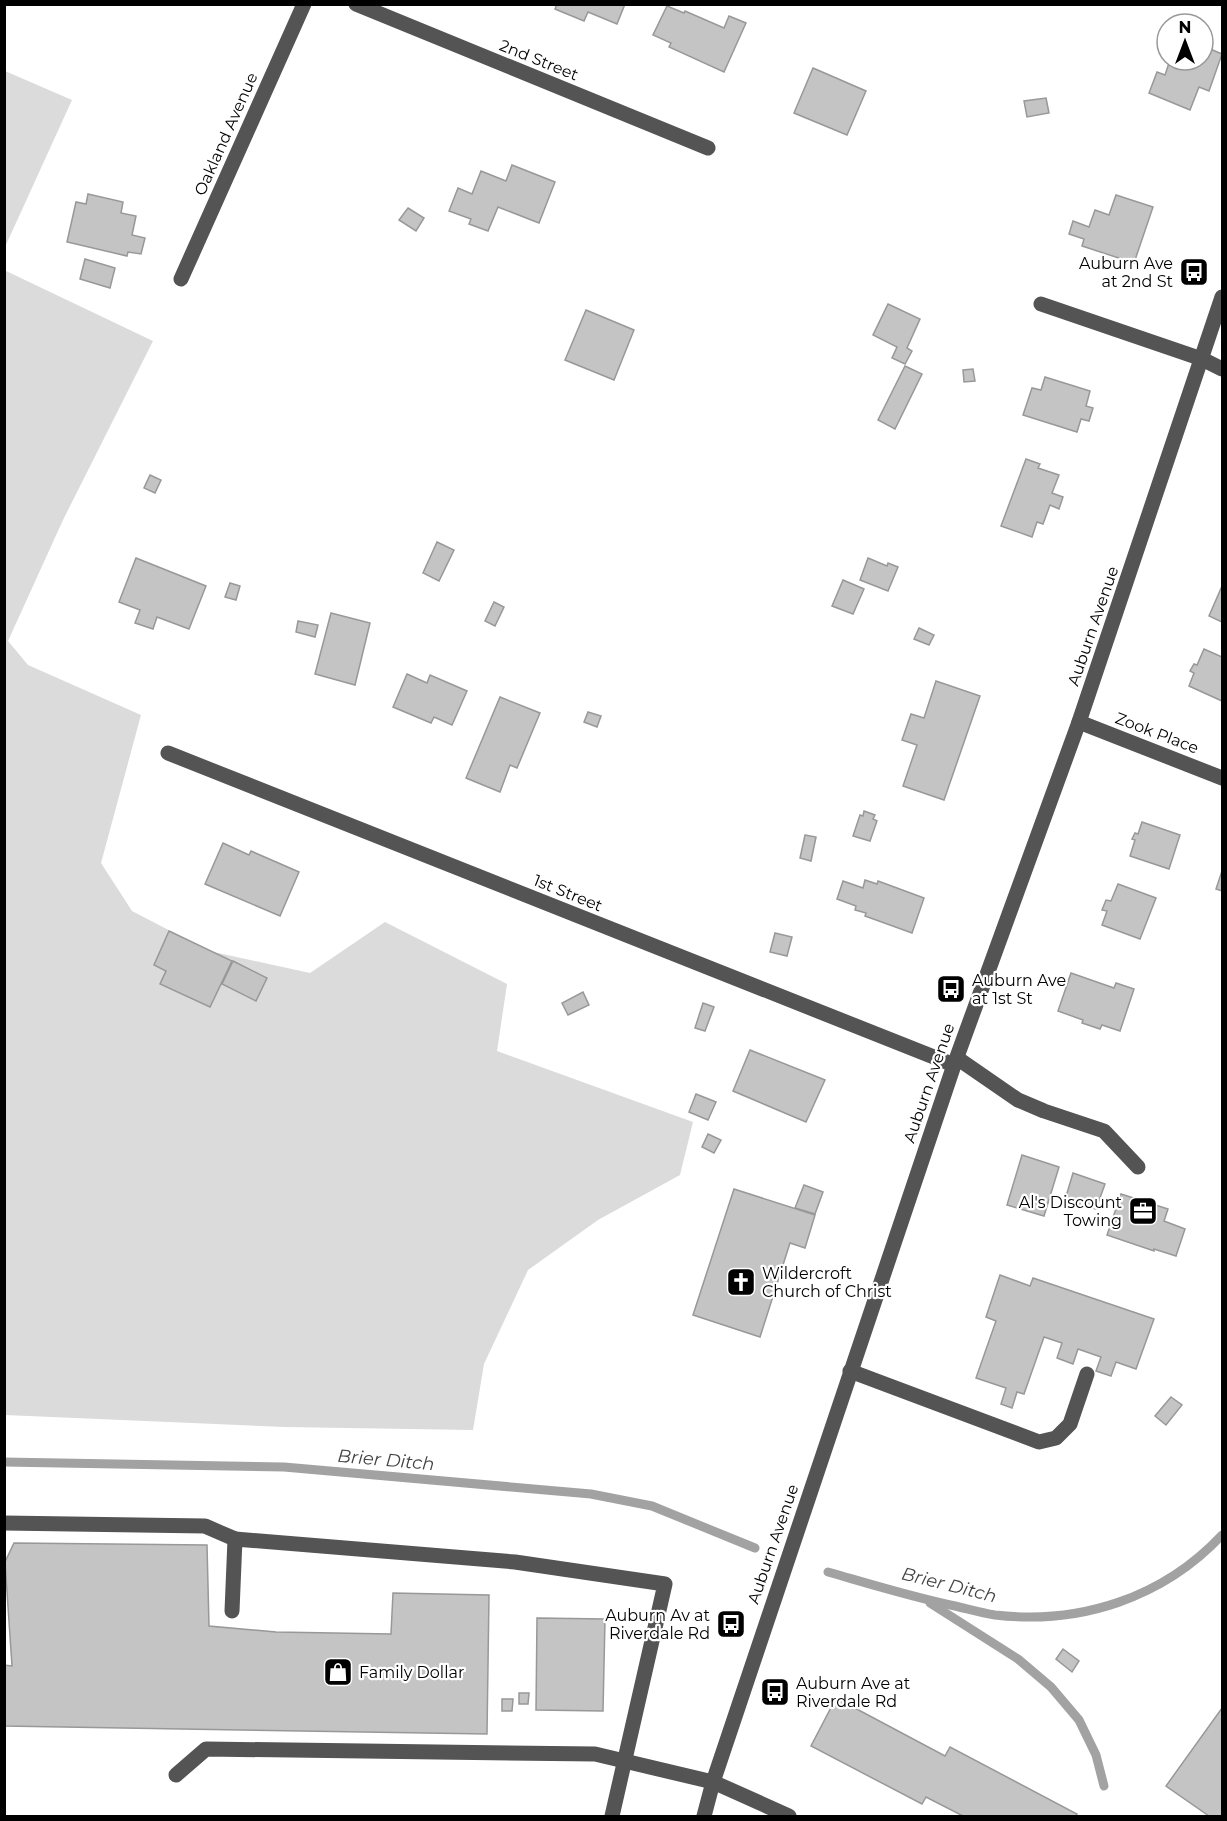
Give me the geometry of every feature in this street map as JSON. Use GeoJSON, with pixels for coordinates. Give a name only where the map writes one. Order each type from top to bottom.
{"type":"FeatureCollection","features":[{"type":"Feature","properties":{"kind":"street","name":"Oakland Avenue"},"geometry":{"type":"LineString","coordinates":[[181,279],[304,4]]}},
{"type":"Feature","properties":{"kind":"street","name":"2nd Street"},"geometry":{"type":"LineString","coordinates":[[356,4],[708,148]]}},
{"type":"Feature","properties":{"kind":"street","name":"Auburn Avenue"},"geometry":{"type":"LineString","coordinates":[[704,1816],[713,1782],[955,1061],[1079,722],[1222,297]]}},
{"type":"Feature","properties":{"kind":"street"},"geometry":{"type":"LineString","coordinates":[[1041,304],[1202,359],[1222,369]]}},
{"type":"Feature","properties":{"kind":"street","name":"Zook Place"},"geometry":{"type":"LineString","coordinates":[[1079,722],[1222,778]]}},
{"type":"Feature","properties":{"kind":"street","name":"1st Street"},"geometry":{"type":"LineString","coordinates":[[168,753],[955,1061],[1018,1100],[1044,1112],[1104,1131],[1138,1167]]}},
{"type":"Feature","properties":{"kind":"street"},"geometry":{"type":"LineString","coordinates":[[850,1371],[1039,1442],[1056,1438],[1070,1424],[1087,1374]]}},
{"type":"Feature","properties":{"kind":"street"},"geometry":{"type":"LineString","coordinates":[[4,1523],[205,1526],[235,1539],[515,1562],[665,1584],[612,1816]]}},
{"type":"Feature","properties":{"kind":"street"},"geometry":{"type":"LineString","coordinates":[[232,1611],[235,1539]]}},
{"type":"Feature","properties":{"kind":"street"},"geometry":{"type":"LineString","coordinates":[[176,1775],[206,1749],[595,1754],[713,1782],[789,1816]]}},
{"type":"Feature","properties":{"kind":"shaded area"},"geometry":{"type":"Polygon","coordinates":[[[5,71],[72,100],[5,247],[5,71]]]}},
{"type":"Feature","properties":{"kind":"shaded area"},"geometry":{"type":"Polygon","coordinates":[[[4,270],[153,341],[63,520],[8,641],[28,665],[141,715],[101,863],[132,911],[209,951],[310,973],[385,922],[507,984],[497,1051],[693,1122],[680,1175],[598,1220],[528,1270],[484,1364],[473,1430],[284,1427],[5,1415],[4,270]]]}},
{"type":"Feature","properties":{"kind":"building"},"geometry":{"type":"Polygon","coordinates":[[[557,4],[625,4],[617,24],[588,12],[584,21],[555,9],[557,4]]]}},
{"type":"Feature","properties":{"kind":"building"},"geometry":{"type":"Polygon","coordinates":[[[667,6],[684,13],[685,11],[724,28],[729,16],[746,23],[724,72],[669,47],[671,43],[653,35],[667,6]]]}},
{"type":"Feature","properties":{"kind":"building"},"geometry":{"type":"Polygon","coordinates":[[[1215,51],[1222,54],[1209,91],[1199,87],[1190,110],[1149,93],[1157,72],[1165,75],[1166,72],[1215,72],[1215,51]]]}},
{"type":"Feature","properties":{"kind":"building"},"geometry":{"type":"Polygon","coordinates":[[[813,68],[866,91],[847,135],[794,113],[813,68]]]}},
{"type":"Feature","properties":{"kind":"building"},"geometry":{"type":"Polygon","coordinates":[[[1046,98],[1049,113],[1027,117],[1024,101],[1046,98]]]}},
{"type":"Feature","properties":{"kind":"building"},"geometry":{"type":"Polygon","coordinates":[[[512,165],[555,182],[539,223],[498,207],[488,231],[469,224],[471,219],[449,211],[458,188],[472,194],[481,171],[506,181],[512,165]]]}},
{"type":"Feature","properties":{"kind":"building"},"geometry":{"type":"Polygon","coordinates":[[[88,194],[123,202],[121,213],[136,216],[132,235],[145,238],[141,254],[128,252],[127,256],[67,242],[76,202],[86,204],[88,194]]]}},
{"type":"Feature","properties":{"kind":"building"},"geometry":{"type":"Polygon","coordinates":[[[1116,195],[1153,207],[1134,263],[1082,246],[1084,239],[1069,234],[1073,221],[1089,227],[1095,210],[1109,215],[1116,195]]]}},
{"type":"Feature","properties":{"kind":"building"},"geometry":{"type":"Polygon","coordinates":[[[408,208],[424,218],[416,231],[399,220],[408,208]]]}},
{"type":"Feature","properties":{"kind":"building"},"geometry":{"type":"Polygon","coordinates":[[[85,259],[115,268],[110,288],[80,279],[85,259]]]}},
{"type":"Feature","properties":{"kind":"building"},"geometry":{"type":"Polygon","coordinates":[[[888,304],[920,319],[907,348],[912,351],[905,364],[892,358],[897,347],[873,335],[888,304]]]}},
{"type":"Feature","properties":{"kind":"building"},"geometry":{"type":"Polygon","coordinates":[[[586,310],[634,330],[614,380],[565,360],[586,310]]]}},
{"type":"Feature","properties":{"kind":"building"},"geometry":{"type":"Polygon","coordinates":[[[905,366],[922,374],[895,429],[878,420],[905,366]]]}},
{"type":"Feature","properties":{"kind":"building"},"geometry":{"type":"Polygon","coordinates":[[[973,369],[975,381],[964,382],[963,370],[973,369]]]}},
{"type":"Feature","properties":{"kind":"building"},"geometry":{"type":"Polygon","coordinates":[[[1045,377],[1090,391],[1086,406],[1093,408],[1089,421],[1081,419],[1077,432],[1023,415],[1032,388],[1041,390],[1045,377]]]}},
{"type":"Feature","properties":{"kind":"building"},"geometry":{"type":"Polygon","coordinates":[[[1026,459],[1040,464],[1038,468],[1059,475],[1052,493],[1063,497],[1059,509],[1050,505],[1043,524],[1037,522],[1032,537],[1001,526],[1026,459]]]}},
{"type":"Feature","properties":{"kind":"building"},"geometry":{"type":"Polygon","coordinates":[[[150,475],[161,480],[155,493],[144,488],[150,475]]]}},
{"type":"Feature","properties":{"kind":"building"},"geometry":{"type":"Polygon","coordinates":[[[437,542],[454,550],[439,581],[423,573],[437,542]]]}},
{"type":"Feature","properties":{"kind":"building"},"geometry":{"type":"Polygon","coordinates":[[[136,558],[206,586],[189,629],[157,617],[153,629],[135,623],[140,610],[119,602],[136,558]]]}},
{"type":"Feature","properties":{"kind":"building"},"geometry":{"type":"Polygon","coordinates":[[[868,558],[887,566],[888,563],[898,567],[888,591],[860,580],[868,558]]]}},
{"type":"Feature","properties":{"kind":"building"},"geometry":{"type":"Polygon","coordinates":[[[843,580],[864,589],[853,614],[832,606],[843,580]]]}},
{"type":"Feature","properties":{"kind":"building"},"geometry":{"type":"Polygon","coordinates":[[[230,583],[240,586],[236,600],[225,597],[230,583]]]}},
{"type":"Feature","properties":{"kind":"building"},"geometry":{"type":"Polygon","coordinates":[[[1222,586],[1222,622],[1209,616],[1222,586]]]}},
{"type":"Feature","properties":{"kind":"building"},"geometry":{"type":"Polygon","coordinates":[[[494,602],[504,607],[495,626],[485,621],[494,602]]]}},
{"type":"Feature","properties":{"kind":"building"},"geometry":{"type":"Polygon","coordinates":[[[331,613],[370,623],[355,685],[315,674],[331,613]]]}},
{"type":"Feature","properties":{"kind":"building"},"geometry":{"type":"Polygon","coordinates":[[[298,621],[318,625],[315,637],[296,632],[298,621]]]}},
{"type":"Feature","properties":{"kind":"building"},"geometry":{"type":"Polygon","coordinates":[[[919,628],[934,635],[929,645],[914,639],[919,628]]]}},
{"type":"Feature","properties":{"kind":"building"},"geometry":{"type":"Polygon","coordinates":[[[1204,649],[1222,657],[1222,701],[1189,686],[1194,673],[1190,671],[1194,664],[1197,665],[1204,649]]]}},
{"type":"Feature","properties":{"kind":"building"},"geometry":{"type":"Polygon","coordinates":[[[407,674],[427,683],[430,675],[467,691],[452,725],[434,717],[431,723],[393,707],[407,674]]]}},
{"type":"Feature","properties":{"kind":"building"},"geometry":{"type":"Polygon","coordinates":[[[936,681],[980,696],[944,800],[903,786],[917,745],[902,740],[911,714],[924,718],[936,681]]]}},
{"type":"Feature","properties":{"kind":"building"},"geometry":{"type":"Polygon","coordinates":[[[500,697],[540,713],[517,768],[510,765],[500,792],[466,778],[500,697]]]}},
{"type":"Feature","properties":{"kind":"building"},"geometry":{"type":"Polygon","coordinates":[[[588,712],[601,716],[597,727],[584,722],[588,712]]]}},
{"type":"Feature","properties":{"kind":"building"},"geometry":{"type":"Polygon","coordinates":[[[864,811],[875,815],[873,819],[877,821],[870,841],[853,836],[860,815],[863,816],[864,811]]]}},
{"type":"Feature","properties":{"kind":"building"},"geometry":{"type":"Polygon","coordinates":[[[1142,822],[1180,835],[1169,869],[1130,856],[1135,840],[1132,839],[1135,833],[1138,834],[1142,822]]]}},
{"type":"Feature","properties":{"kind":"building"},"geometry":{"type":"Polygon","coordinates":[[[805,835],[816,837],[811,861],[800,858],[805,835]]]}},
{"type":"Feature","properties":{"kind":"building"},"geometry":{"type":"Polygon","coordinates":[[[223,843],[249,855],[251,851],[299,872],[280,916],[205,884],[223,843]]]}},
{"type":"Feature","properties":{"kind":"building"},"geometry":{"type":"Polygon","coordinates":[[[1222,871],[1222,891],[1216,889],[1222,871]]]}},
{"type":"Feature","properties":{"kind":"building"},"geometry":{"type":"Polygon","coordinates":[[[865,880],[877,884],[878,881],[924,898],[912,933],[865,916],[866,913],[855,910],[856,906],[837,899],[843,881],[863,888],[865,880]]]}},
{"type":"Feature","properties":{"kind":"building"},"geometry":{"type":"Polygon","coordinates":[[[1118,884],[1156,898],[1140,939],[1102,925],[1107,911],[1102,910],[1106,900],[1111,901],[1118,884]]]}},
{"type":"Feature","properties":{"kind":"building"},"geometry":{"type":"Polygon","coordinates":[[[169,931],[232,961],[210,1007],[160,984],[166,971],[154,965],[169,931]]]}},
{"type":"Feature","properties":{"kind":"building"},"geometry":{"type":"Polygon","coordinates":[[[775,933],[792,937],[787,956],[770,952],[775,933]]]}},
{"type":"Feature","properties":{"kind":"building"},"geometry":{"type":"Polygon","coordinates":[[[233,961],[267,978],[256,1001],[222,984],[233,961]]]}},
{"type":"Feature","properties":{"kind":"building"},"geometry":{"type":"Polygon","coordinates":[[[1071,973],[1114,988],[1116,983],[1134,989],[1120,1031],[1102,1025],[1100,1029],[1058,1011],[1071,973]]]}},
{"type":"Feature","properties":{"kind":"building"},"geometry":{"type":"Polygon","coordinates":[[[583,992],[589,1005],[568,1015],[562,1003],[583,992]]]}},
{"type":"Feature","properties":{"kind":"building"},"geometry":{"type":"Polygon","coordinates":[[[703,1003],[714,1007],[705,1031],[695,1028],[703,1003]]]}},
{"type":"Feature","properties":{"kind":"building"},"geometry":{"type":"Polygon","coordinates":[[[750,1050],[825,1080],[806,1122],[733,1091],[750,1050]]]}},
{"type":"Feature","properties":{"kind":"building"},"geometry":{"type":"Polygon","coordinates":[[[696,1094],[716,1102],[708,1120],[689,1112],[696,1094]]]}},
{"type":"Feature","properties":{"kind":"building"},"geometry":{"type":"Polygon","coordinates":[[[708,1134],[721,1140],[714,1153],[702,1147],[708,1134]]]}},
{"type":"Feature","properties":{"kind":"building"},"geometry":{"type":"Polygon","coordinates":[[[1022,1155],[1059,1167],[1044,1216],[1007,1205],[1022,1155]]]}},
{"type":"Feature","properties":{"kind":"building"},"geometry":{"type":"Polygon","coordinates":[[[1073,1173],[1105,1184],[1096,1209],[1065,1200],[1073,1173]]]}},
{"type":"Feature","properties":{"kind":"building"},"geometry":{"type":"Polygon","coordinates":[[[804,1185],[823,1192],[815,1214],[795,1208],[804,1185]]]}},
{"type":"Feature","properties":{"kind":"building","name":"Wildercroft Church of Christ"},"geometry":{"type":"Polygon","coordinates":[[[734,1189],[815,1215],[805,1248],[790,1243],[760,1337],[693,1315],[734,1189]]]}},
{"type":"Feature","properties":{"kind":"building"},"geometry":{"type":"Polygon","coordinates":[[[1121,1194],[1168,1209],[1164,1221],[1185,1229],[1176,1256],[1107,1235],[1121,1194]]]}},
{"type":"Feature","properties":{"kind":"building"},"geometry":{"type":"Polygon","coordinates":[[[1000,1275],[1030,1286],[1033,1278],[1154,1319],[1136,1369],[1116,1362],[1111,1376],[1096,1371],[1101,1357],[1078,1349],[1073,1364],[1057,1358],[1062,1343],[1044,1337],[1024,1394],[1017,1392],[1012,1408],[1001,1404],[1006,1388],[976,1378],[996,1321],[986,1317],[1000,1275]]]}},
{"type":"Feature","properties":{"kind":"building"},"geometry":{"type":"Polygon","coordinates":[[[1171,1397],[1182,1405],[1166,1425],[1155,1416],[1171,1397]]]}},
{"type":"Feature","properties":{"kind":"building"},"geometry":{"type":"Polygon","coordinates":[[[14,1543],[207,1545],[209,1626],[276,1632],[391,1634],[393,1593],[489,1595],[487,1734],[4,1726],[4,1665],[12,1666],[5,1562],[14,1543]]]}},
{"type":"Feature","properties":{"kind":"building"},"geometry":{"type":"Polygon","coordinates":[[[537,1618],[605,1619],[603,1711],[536,1710],[537,1618]]]}},
{"type":"Feature","properties":{"kind":"building"},"geometry":{"type":"Polygon","coordinates":[[[1063,1649],[1079,1661],[1072,1672],[1056,1659],[1063,1649]]]}},
{"type":"Feature","properties":{"kind":"building"},"geometry":{"type":"Polygon","coordinates":[[[519,1693],[529,1693],[528,1704],[519,1704],[519,1693]]]}},
{"type":"Feature","properties":{"kind":"building"},"geometry":{"type":"Polygon","coordinates":[[[836,1698],[945,1756],[950,1747],[1077,1814],[1076,1816],[963,1816],[926,1797],[922,1804],[811,1746],[836,1698]]]}},
{"type":"Feature","properties":{"kind":"building"},"geometry":{"type":"Polygon","coordinates":[[[502,1699],[513,1699],[512,1711],[502,1711],[502,1699]]]}},
{"type":"Feature","properties":{"kind":"building"},"geometry":{"type":"Polygon","coordinates":[[[1222,1708],[1222,1816],[1209,1816],[1166,1786],[1222,1708]]]}},
{"type":"Feature","properties":{"kind":"waterway","name":"Brier Ditch"},"geometry":{"type":"LineString","coordinates":[[4,1462],[284,1467],[591,1494],[652,1506],[755,1548]]}},
{"type":"Feature","properties":{"kind":"waterway","name":"Brier Ditch"},"geometry":{"type":"LineString","coordinates":[[828,1572],[995,1615],[1058,1616],[1089,1611],[1147,1591],[1199,1557],[1222,1535]]}},
{"type":"Feature","properties":{"kind":"waterway"},"geometry":{"type":"LineString","coordinates":[[930,1603],[1018,1659],[1051,1687],[1079,1720],[1096,1755],[1104,1786]]}},
{"type":"Feature","properties":{"kind":"place","name":"Auburn Ave at 2nd St"},"geometry":{"type":"Point","coordinates":[1194,272]}},
{"type":"Feature","properties":{"kind":"place","name":"Auburn Ave at 1st St"},"geometry":{"type":"Point","coordinates":[951,989]}},
{"type":"Feature","properties":{"kind":"place","name":"Al's Discount Towing"},"geometry":{"type":"Point","coordinates":[1143,1211]}},
{"type":"Feature","properties":{"kind":"place","name":"Wildercroft Church of Christ"},"geometry":{"type":"Point","coordinates":[741,1282]}},
{"type":"Feature","properties":{"kind":"place","name":"Auburn Av at Riverdale Rd"},"geometry":{"type":"Point","coordinates":[731,1624]}},
{"type":"Feature","properties":{"kind":"place","name":"Family Dollar"},"geometry":{"type":"Point","coordinates":[338,1672]}},
{"type":"Feature","properties":{"kind":"place","name":"Auburn Ave at Riverdale Rd"},"geometry":{"type":"Point","coordinates":[775,1692]}}]}
